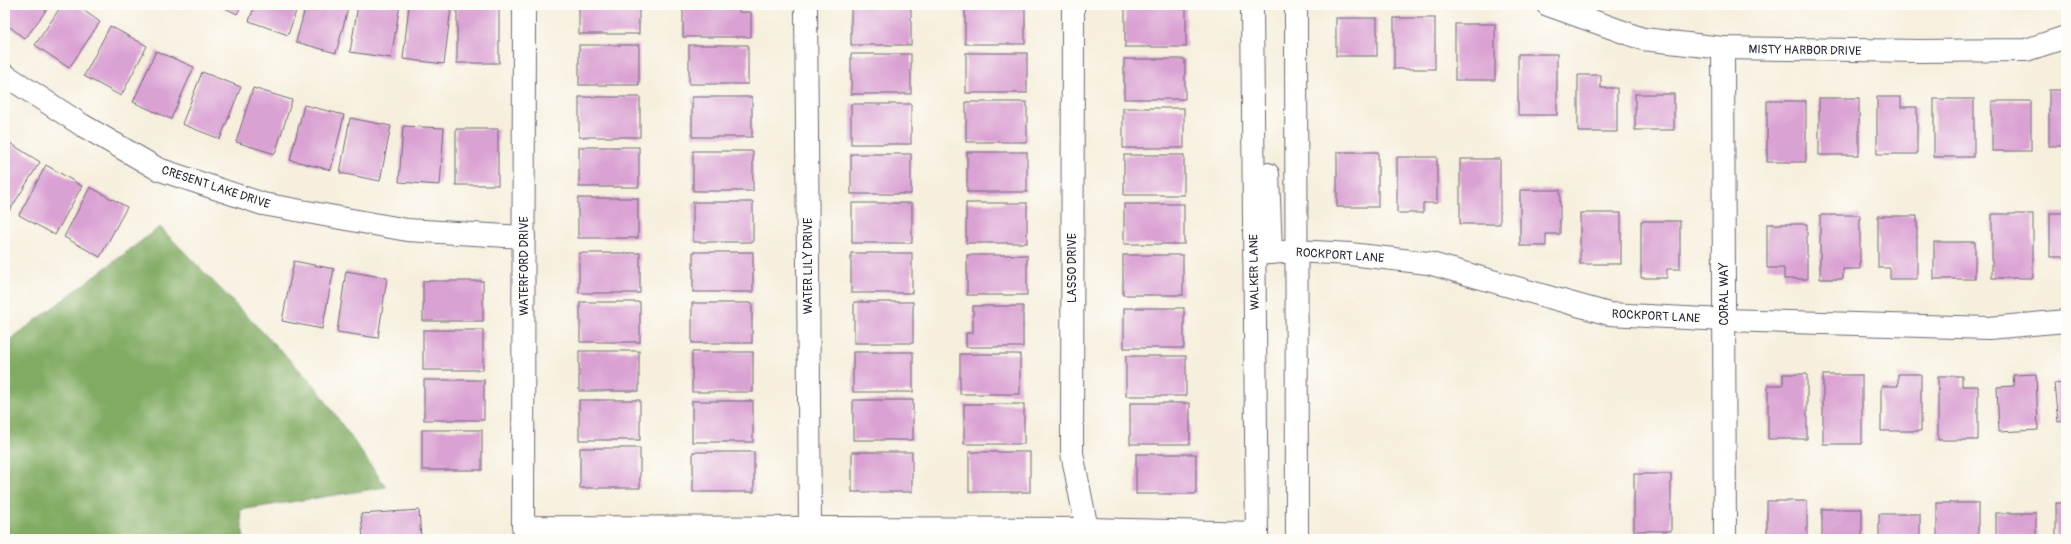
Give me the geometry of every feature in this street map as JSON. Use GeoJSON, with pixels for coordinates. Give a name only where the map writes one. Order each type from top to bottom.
{"type":"FeatureCollection","features":[{"type":"Feature","properties":{"kind":"street","name":"WATERFORD DRIVE"},"geometry":{"type":"LineString","coordinates":[[524,5],[523,527],[810,528]]}},
{"type":"Feature","properties":{"kind":"street","name":"WATER LILY DRIVE"},"geometry":{"type":"LineString","coordinates":[[806,5],[810,528]]}},
{"type":"Feature","properties":{"kind":"street","name":"LASSO DRIVE"},"geometry":{"type":"LineString","coordinates":[[1073,5],[1072,453],[1087,534]]}},
{"type":"Feature","properties":{"kind":"street","name":"WALKER LANE"},"geometry":{"type":"LineString","coordinates":[[1252,5],[1252,86],[1262,253],[1257,536]]}},
{"type":"Feature","properties":{"kind":"street"},"geometry":{"type":"LineString","coordinates":[[1296,5],[1297,539]]}},
{"type":"Feature","properties":{"kind":"street","name":"MISTY HARBOR DRIVE"},"geometry":{"type":"LineString","coordinates":[[1548,5],[1643,39],[1723,48],[1920,51],[2026,50],[2066,38]]}},
{"type":"Feature","properties":{"kind":"street","name":"CORAL WAY"},"geometry":{"type":"LineString","coordinates":[[1723,48],[1725,539]]}},
{"type":"Feature","properties":{"kind":"street","name":"CRESENT LAKE DRIVE"},"geometry":{"type":"LineString","coordinates":[[5,75],[82,125],[158,169],[263,204],[407,230],[524,237]]}},
{"type":"Feature","properties":{"kind":"street","name":"ROCKPORT LANE"},"geometry":{"type":"LineString","coordinates":[[1262,253],[1296,251],[1350,254],[1428,263],[1609,314],[1724,320],[1989,328],[2066,321]]}},
{"type":"Feature","properties":{"kind":"street"},"geometry":{"type":"LineString","coordinates":[[810,528],[1257,536]]}},
{"type":"Feature","properties":{"kind":"green space"},"geometry":{"type":"Polygon","coordinates":[[[160,227],[315,386],[386,487],[240,510],[244,539],[5,539],[5,341],[7,342],[160,227]]]}},
{"type":"Feature","properties":{"kind":"building"},"geometry":{"type":"Polygon","coordinates":[[[5,5],[50,5],[25,39],[5,23],[5,5]]]}},
{"type":"Feature","properties":{"kind":"building"},"geometry":{"type":"Polygon","coordinates":[[[62,5],[76,5],[100,22],[69,68],[35,45],[62,5]]]}},
{"type":"Feature","properties":{"kind":"building"},"geometry":{"type":"Polygon","coordinates":[[[219,5],[242,5],[237,14],[219,5]]]}},
{"type":"Feature","properties":{"kind":"building"},"geometry":{"type":"Polygon","coordinates":[[[255,5],[298,5],[288,35],[249,21],[255,5]]]}},
{"type":"Feature","properties":{"kind":"building"},"geometry":{"type":"Polygon","coordinates":[[[306,5],[349,5],[336,53],[296,42],[306,5]]]}},
{"type":"Feature","properties":{"kind":"building"},"geometry":{"type":"Polygon","coordinates":[[[358,5],[400,5],[391,58],[350,52],[358,5]]]}},
{"type":"Feature","properties":{"kind":"building"},"geometry":{"type":"Polygon","coordinates":[[[409,5],[451,8],[444,64],[403,59],[409,5]]]}},
{"type":"Feature","properties":{"kind":"building"},"geometry":{"type":"Polygon","coordinates":[[[579,5],[639,5],[639,34],[579,34],[579,5]]]}},
{"type":"Feature","properties":{"kind":"building"},"geometry":{"type":"Polygon","coordinates":[[[683,5],[739,5],[739,12],[751,12],[751,37],[683,37],[683,5]]]}},
{"type":"Feature","properties":{"kind":"building"},"geometry":{"type":"Polygon","coordinates":[[[851,5],[911,5],[911,45],[851,45],[851,5]]]}},
{"type":"Feature","properties":{"kind":"building"},"geometry":{"type":"Polygon","coordinates":[[[965,5],[1025,5],[1025,44],[965,44],[965,5]]]}},
{"type":"Feature","properties":{"kind":"building"},"geometry":{"type":"Polygon","coordinates":[[[457,7],[499,7],[499,63],[457,63],[457,7]]]}},
{"type":"Feature","properties":{"kind":"building"},"geometry":{"type":"Polygon","coordinates":[[[1125,7],[1186,7],[1186,47],[1125,47],[1125,7]]]}},
{"type":"Feature","properties":{"kind":"building"},"geometry":{"type":"Polygon","coordinates":[[[1336,18],[1377,18],[1377,56],[1336,56],[1336,18]]]}},
{"type":"Feature","properties":{"kind":"building"},"geometry":{"type":"Polygon","coordinates":[[[1394,18],[1435,18],[1435,69],[1394,69],[1394,18]]]}},
{"type":"Feature","properties":{"kind":"building"},"geometry":{"type":"Polygon","coordinates":[[[1455,24],[1495,24],[1495,80],[1455,80],[1455,24]]]}},
{"type":"Feature","properties":{"kind":"building"},"geometry":{"type":"Polygon","coordinates":[[[110,26],[147,46],[121,96],[84,76],[110,26]]]}},
{"type":"Feature","properties":{"kind":"building"},"geometry":{"type":"Polygon","coordinates":[[[579,45],[639,45],[639,85],[579,85],[579,45]]]}},
{"type":"Feature","properties":{"kind":"building"},"geometry":{"type":"Polygon","coordinates":[[[689,45],[748,45],[748,84],[689,84],[689,45]]]}},
{"type":"Feature","properties":{"kind":"building"},"geometry":{"type":"Polygon","coordinates":[[[156,51],[194,67],[171,119],[133,102],[156,51]]]}},
{"type":"Feature","properties":{"kind":"building"},"geometry":{"type":"Polygon","coordinates":[[[966,53],[1027,53],[1027,93],[966,93],[966,53]]]}},
{"type":"Feature","properties":{"kind":"building"},"geometry":{"type":"Polygon","coordinates":[[[851,54],[911,54],[911,94],[851,94],[851,54]]]}},
{"type":"Feature","properties":{"kind":"building"},"geometry":{"type":"Polygon","coordinates":[[[1518,54],[1557,54],[1557,115],[1518,115],[1518,54]]]}},
{"type":"Feature","properties":{"kind":"building"},"geometry":{"type":"Polygon","coordinates":[[[1124,59],[1185,59],[1185,99],[1124,99],[1124,59]]]}},
{"type":"Feature","properties":{"kind":"building"},"geometry":{"type":"Polygon","coordinates":[[[202,72],[241,87],[220,139],[182,124],[202,72]]]}},
{"type":"Feature","properties":{"kind":"building"},"geometry":{"type":"Polygon","coordinates":[[[1578,75],[1601,75],[1601,88],[1617,88],[1617,132],[1578,132],[1578,75]]]}},
{"type":"Feature","properties":{"kind":"building"},"geometry":{"type":"Polygon","coordinates":[[[253,88],[292,100],[275,154],[236,142],[253,88]]]}},
{"type":"Feature","properties":{"kind":"building"},"geometry":{"type":"Polygon","coordinates":[[[2049,90],[2066,90],[2066,146],[2049,146],[2049,90]]]}},
{"type":"Feature","properties":{"kind":"building"},"geometry":{"type":"Polygon","coordinates":[[[1635,94],[1674,94],[1674,130],[1635,130],[1635,94]]]}},
{"type":"Feature","properties":{"kind":"building"},"geometry":{"type":"Polygon","coordinates":[[[579,97],[640,97],[640,137],[579,137],[579,97]]]}},
{"type":"Feature","properties":{"kind":"building"},"geometry":{"type":"Polygon","coordinates":[[[692,97],[752,97],[752,137],[692,137],[692,97]]]}},
{"type":"Feature","properties":{"kind":"building"},"geometry":{"type":"Polygon","coordinates":[[[1877,97],[1901,97],[1901,107],[1917,107],[1917,154],[1877,154],[1877,97]]]}},
{"type":"Feature","properties":{"kind":"building"},"geometry":{"type":"Polygon","coordinates":[[[1819,98],[1859,98],[1859,155],[1819,155],[1819,98]]]}},
{"type":"Feature","properties":{"kind":"building"},"geometry":{"type":"Polygon","coordinates":[[[1934,99],[1974,99],[1974,157],[1934,157],[1934,99]]]}},
{"type":"Feature","properties":{"kind":"building"},"geometry":{"type":"Polygon","coordinates":[[[1767,101],[1806,101],[1806,162],[1767,162],[1767,101]]]}},
{"type":"Feature","properties":{"kind":"building"},"geometry":{"type":"Polygon","coordinates":[[[1992,101],[2031,101],[2031,151],[1992,151],[1992,101]]]}},
{"type":"Feature","properties":{"kind":"building"},"geometry":{"type":"Polygon","coordinates":[[[966,102],[1027,102],[1027,142],[966,142],[966,102]]]}},
{"type":"Feature","properties":{"kind":"building"},"geometry":{"type":"Polygon","coordinates":[[[851,104],[911,104],[911,144],[851,144],[851,104]]]}},
{"type":"Feature","properties":{"kind":"building"},"geometry":{"type":"Polygon","coordinates":[[[304,105],[344,115],[331,170],[290,160],[304,105]]]}},
{"type":"Feature","properties":{"kind":"building"},"geometry":{"type":"Polygon","coordinates":[[[1123,108],[1184,108],[1184,148],[1123,148],[1123,108]]]}},
{"type":"Feature","properties":{"kind":"building"},"geometry":{"type":"Polygon","coordinates":[[[350,118],[391,126],[380,181],[340,173],[350,118]]]}},
{"type":"Feature","properties":{"kind":"building"},"geometry":{"type":"Polygon","coordinates":[[[403,126],[444,128],[440,185],[399,182],[403,126]]]}},
{"type":"Feature","properties":{"kind":"building"},"geometry":{"type":"Polygon","coordinates":[[[456,129],[498,129],[498,185],[456,185],[456,129]]]}},
{"type":"Feature","properties":{"kind":"building"},"geometry":{"type":"Polygon","coordinates":[[[5,140],[40,162],[10,210],[5,207],[5,140]]]}},
{"type":"Feature","properties":{"kind":"building"},"geometry":{"type":"Polygon","coordinates":[[[579,147],[639,147],[639,187],[579,187],[579,147]]]}},
{"type":"Feature","properties":{"kind":"building"},"geometry":{"type":"Polygon","coordinates":[[[693,151],[753,151],[753,191],[693,191],[693,151]]]}},
{"type":"Feature","properties":{"kind":"building"},"geometry":{"type":"Polygon","coordinates":[[[967,152],[1027,152],[1027,192],[967,192],[967,152]]]}},
{"type":"Feature","properties":{"kind":"building"},"geometry":{"type":"Polygon","coordinates":[[[1337,152],[1378,152],[1378,207],[1337,207],[1337,152]]]}},
{"type":"Feature","properties":{"kind":"building"},"geometry":{"type":"Polygon","coordinates":[[[851,154],[911,154],[911,194],[851,194],[851,154]]]}},
{"type":"Feature","properties":{"kind":"building"},"geometry":{"type":"Polygon","coordinates":[[[1124,155],[1184,155],[1184,195],[1124,195],[1124,155]]]}},
{"type":"Feature","properties":{"kind":"building"},"geometry":{"type":"Polygon","coordinates":[[[1397,157],[1437,157],[1437,203],[1423,203],[1423,213],[1397,213],[1397,157]]]}},
{"type":"Feature","properties":{"kind":"building"},"geometry":{"type":"Polygon","coordinates":[[[1460,159],[1500,159],[1500,224],[1460,224],[1460,159]]]}},
{"type":"Feature","properties":{"kind":"building"},"geometry":{"type":"Polygon","coordinates":[[[46,165],[82,186],[55,235],[19,215],[46,165]]]}},
{"type":"Feature","properties":{"kind":"building"},"geometry":{"type":"Polygon","coordinates":[[[90,187],[127,207],[100,257],[64,237],[90,187]]]}},
{"type":"Feature","properties":{"kind":"building"},"geometry":{"type":"Polygon","coordinates":[[[1520,190],[1560,190],[1560,234],[1546,234],[1546,246],[1520,246],[1520,190]]]}},
{"type":"Feature","properties":{"kind":"building"},"geometry":{"type":"Polygon","coordinates":[[[578,198],[638,198],[638,238],[578,238],[578,198]]]}},
{"type":"Feature","properties":{"kind":"building"},"geometry":{"type":"Polygon","coordinates":[[[693,202],[753,202],[753,242],[693,242],[693,202]]]}},
{"type":"Feature","properties":{"kind":"building"},"geometry":{"type":"Polygon","coordinates":[[[852,203],[912,203],[912,243],[852,243],[852,203]]]}},
{"type":"Feature","properties":{"kind":"building"},"geometry":{"type":"Polygon","coordinates":[[[966,203],[1027,203],[1027,243],[966,243],[966,203]]]}},
{"type":"Feature","properties":{"kind":"building"},"geometry":{"type":"Polygon","coordinates":[[[1124,204],[1184,204],[1184,244],[1124,244],[1124,204]]]}},
{"type":"Feature","properties":{"kind":"building"},"geometry":{"type":"Polygon","coordinates":[[[1580,213],[1621,213],[1621,264],[1580,264],[1580,213]]]}},
{"type":"Feature","properties":{"kind":"building"},"geometry":{"type":"Polygon","coordinates":[[[2050,213],[2066,213],[2066,257],[2050,257],[2050,213]]]}},
{"type":"Feature","properties":{"kind":"building"},"geometry":{"type":"Polygon","coordinates":[[[1992,214],[2033,214],[2033,278],[1992,278],[1992,214]]]}},
{"type":"Feature","properties":{"kind":"building"},"geometry":{"type":"Polygon","coordinates":[[[1820,215],[1860,215],[1860,269],[1843,269],[1843,279],[1820,279],[1820,215]]]}},
{"type":"Feature","properties":{"kind":"building"},"geometry":{"type":"Polygon","coordinates":[[[1878,216],[1917,216],[1917,279],[1890,279],[1890,268],[1878,268],[1878,216]]]}},
{"type":"Feature","properties":{"kind":"building"},"geometry":{"type":"Polygon","coordinates":[[[1641,221],[1680,221],[1680,269],[1667,269],[1667,278],[1641,278],[1641,221]]]}},
{"type":"Feature","properties":{"kind":"building"},"geometry":{"type":"Polygon","coordinates":[[[1767,224],[1807,224],[1807,279],[1784,279],[1784,268],[1767,268],[1767,224]]]}},
{"type":"Feature","properties":{"kind":"building"},"geometry":{"type":"Polygon","coordinates":[[[1934,242],[1975,242],[1975,279],[1934,279],[1934,242]]]}},
{"type":"Feature","properties":{"kind":"building"},"geometry":{"type":"Polygon","coordinates":[[[693,252],[753,252],[753,292],[693,292],[693,252]]]}},
{"type":"Feature","properties":{"kind":"building"},"geometry":{"type":"Polygon","coordinates":[[[579,253],[640,253],[640,293],[579,293],[579,253]]]}},
{"type":"Feature","properties":{"kind":"building"},"geometry":{"type":"Polygon","coordinates":[[[851,253],[912,253],[912,293],[851,293],[851,253]]]}},
{"type":"Feature","properties":{"kind":"building"},"geometry":{"type":"Polygon","coordinates":[[[967,255],[1027,255],[1027,295],[967,295],[967,255]]]}},
{"type":"Feature","properties":{"kind":"building"},"geometry":{"type":"Polygon","coordinates":[[[1123,255],[1183,255],[1183,295],[1123,295],[1123,255]]]}},
{"type":"Feature","properties":{"kind":"building"},"geometry":{"type":"Polygon","coordinates":[[[294,261],[334,269],[322,329],[282,321],[294,261]]]}},
{"type":"Feature","properties":{"kind":"building"},"geometry":{"type":"Polygon","coordinates":[[[346,271],[387,278],[378,338],[337,332],[346,271]]]}},
{"type":"Feature","properties":{"kind":"building"},"geometry":{"type":"Polygon","coordinates":[[[423,281],[483,281],[483,321],[423,321],[423,281]]]}},
{"type":"Feature","properties":{"kind":"building"},"geometry":{"type":"Polygon","coordinates":[[[580,302],[640,302],[640,342],[580,342],[580,302]]]}},
{"type":"Feature","properties":{"kind":"building"},"geometry":{"type":"Polygon","coordinates":[[[854,302],[913,302],[913,343],[854,343],[854,302]]]}},
{"type":"Feature","properties":{"kind":"building"},"geometry":{"type":"Polygon","coordinates":[[[692,303],[752,303],[752,343],[692,343],[692,303]]]}},
{"type":"Feature","properties":{"kind":"building"},"geometry":{"type":"Polygon","coordinates":[[[973,306],[1023,306],[1023,347],[966,347],[966,333],[973,333],[973,306]]]}},
{"type":"Feature","properties":{"kind":"building"},"geometry":{"type":"Polygon","coordinates":[[[1124,308],[1184,308],[1184,348],[1124,348],[1124,308]]]}},
{"type":"Feature","properties":{"kind":"building"},"geometry":{"type":"Polygon","coordinates":[[[423,330],[483,330],[483,370],[423,370],[423,330]]]}},
{"type":"Feature","properties":{"kind":"building"},"geometry":{"type":"Polygon","coordinates":[[[579,351],[639,351],[639,391],[579,391],[579,351]]]}},
{"type":"Feature","properties":{"kind":"building"},"geometry":{"type":"Polygon","coordinates":[[[692,352],[753,352],[753,392],[692,392],[692,352]]]}},
{"type":"Feature","properties":{"kind":"building"},"geometry":{"type":"Polygon","coordinates":[[[853,352],[913,352],[913,392],[853,392],[853,352]]]}},
{"type":"Feature","properties":{"kind":"building"},"geometry":{"type":"Polygon","coordinates":[[[960,354],[1020,354],[1020,394],[960,394],[960,354]]]}},
{"type":"Feature","properties":{"kind":"building"},"geometry":{"type":"Polygon","coordinates":[[[1126,356],[1186,356],[1186,396],[1126,396],[1126,356]]]}},
{"type":"Feature","properties":{"kind":"building"},"geometry":{"type":"Polygon","coordinates":[[[1783,374],[1807,374],[1807,439],[1768,439],[1768,385],[1783,385],[1783,374]]]}},
{"type":"Feature","properties":{"kind":"building"},"geometry":{"type":"Polygon","coordinates":[[[1898,374],[1921,374],[1921,431],[1881,431],[1881,386],[1898,386],[1898,374]]]}},
{"type":"Feature","properties":{"kind":"building"},"geometry":{"type":"Polygon","coordinates":[[[2036,374],[2038,430],[1999,432],[1997,387],[2014,386],[2013,375],[2036,374]]]}},
{"type":"Feature","properties":{"kind":"building"},"geometry":{"type":"Polygon","coordinates":[[[1823,375],[1862,375],[1862,444],[1823,444],[1823,375]]]}},
{"type":"Feature","properties":{"kind":"building"},"geometry":{"type":"Polygon","coordinates":[[[1938,376],[1962,376],[1962,386],[1978,386],[1978,440],[1938,440],[1938,376]]]}},
{"type":"Feature","properties":{"kind":"building"},"geometry":{"type":"Polygon","coordinates":[[[424,380],[484,380],[484,420],[424,420],[424,380]]]}},
{"type":"Feature","properties":{"kind":"building"},"geometry":{"type":"Polygon","coordinates":[[[2066,382],[2066,421],[2058,422],[2054,383],[2066,382]]]}},
{"type":"Feature","properties":{"kind":"building"},"geometry":{"type":"Polygon","coordinates":[[[579,400],[640,400],[640,440],[579,440],[579,400]]]}},
{"type":"Feature","properties":{"kind":"building"},"geometry":{"type":"Polygon","coordinates":[[[853,400],[913,400],[913,440],[853,440],[853,400]]]}},
{"type":"Feature","properties":{"kind":"building"},"geometry":{"type":"Polygon","coordinates":[[[692,401],[753,401],[753,442],[692,442],[692,401]]]}},
{"type":"Feature","properties":{"kind":"building"},"geometry":{"type":"Polygon","coordinates":[[[1130,403],[1190,403],[1190,444],[1130,444],[1130,403]]]}},
{"type":"Feature","properties":{"kind":"building"},"geometry":{"type":"Polygon","coordinates":[[[964,404],[1024,404],[1024,444],[964,444],[964,404]]]}},
{"type":"Feature","properties":{"kind":"building"},"geometry":{"type":"Polygon","coordinates":[[[422,430],[482,430],[482,470],[422,470],[422,430]]]}},
{"type":"Feature","properties":{"kind":"building"},"geometry":{"type":"Polygon","coordinates":[[[580,448],[640,448],[640,488],[580,488],[580,448]]]}},
{"type":"Feature","properties":{"kind":"building"},"geometry":{"type":"Polygon","coordinates":[[[693,452],[754,452],[754,492],[693,492],[693,452]]]}},
{"type":"Feature","properties":{"kind":"building"},"geometry":{"type":"Polygon","coordinates":[[[852,452],[912,452],[912,492],[852,492],[852,452]]]}},
{"type":"Feature","properties":{"kind":"building"},"geometry":{"type":"Polygon","coordinates":[[[969,452],[1030,452],[1030,492],[969,492],[969,452]]]}},
{"type":"Feature","properties":{"kind":"building"},"geometry":{"type":"Polygon","coordinates":[[[1136,454],[1196,454],[1196,494],[1136,494],[1136,454]]]}},
{"type":"Feature","properties":{"kind":"building"},"geometry":{"type":"Polygon","coordinates":[[[1634,474],[1671,474],[1671,531],[1634,531],[1634,474]]]}},
{"type":"Feature","properties":{"kind":"building"},"geometry":{"type":"Polygon","coordinates":[[[1767,501],[1807,501],[1807,539],[1767,539],[1767,501]]]}},
{"type":"Feature","properties":{"kind":"building"},"geometry":{"type":"Polygon","coordinates":[[[1937,503],[1978,503],[1978,539],[1937,539],[1937,503]]]}},
{"type":"Feature","properties":{"kind":"building"},"geometry":{"type":"Polygon","coordinates":[[[2056,503],[2066,503],[2066,539],[2056,539],[2056,503]]]}},
{"type":"Feature","properties":{"kind":"building"},"geometry":{"type":"Polygon","coordinates":[[[1822,509],[1862,509],[1862,539],[1822,539],[1822,509]]]}},
{"type":"Feature","properties":{"kind":"building"},"geometry":{"type":"Polygon","coordinates":[[[419,510],[421,539],[363,539],[361,514],[419,510]]]}},
{"type":"Feature","properties":{"kind":"building"},"geometry":{"type":"Polygon","coordinates":[[[1996,513],[2036,513],[2036,539],[1996,539],[1996,513]]]}},
{"type":"Feature","properties":{"kind":"building"},"geometry":{"type":"Polygon","coordinates":[[[1879,514],[1920,514],[1920,539],[1879,539],[1879,514]]]}}]}
